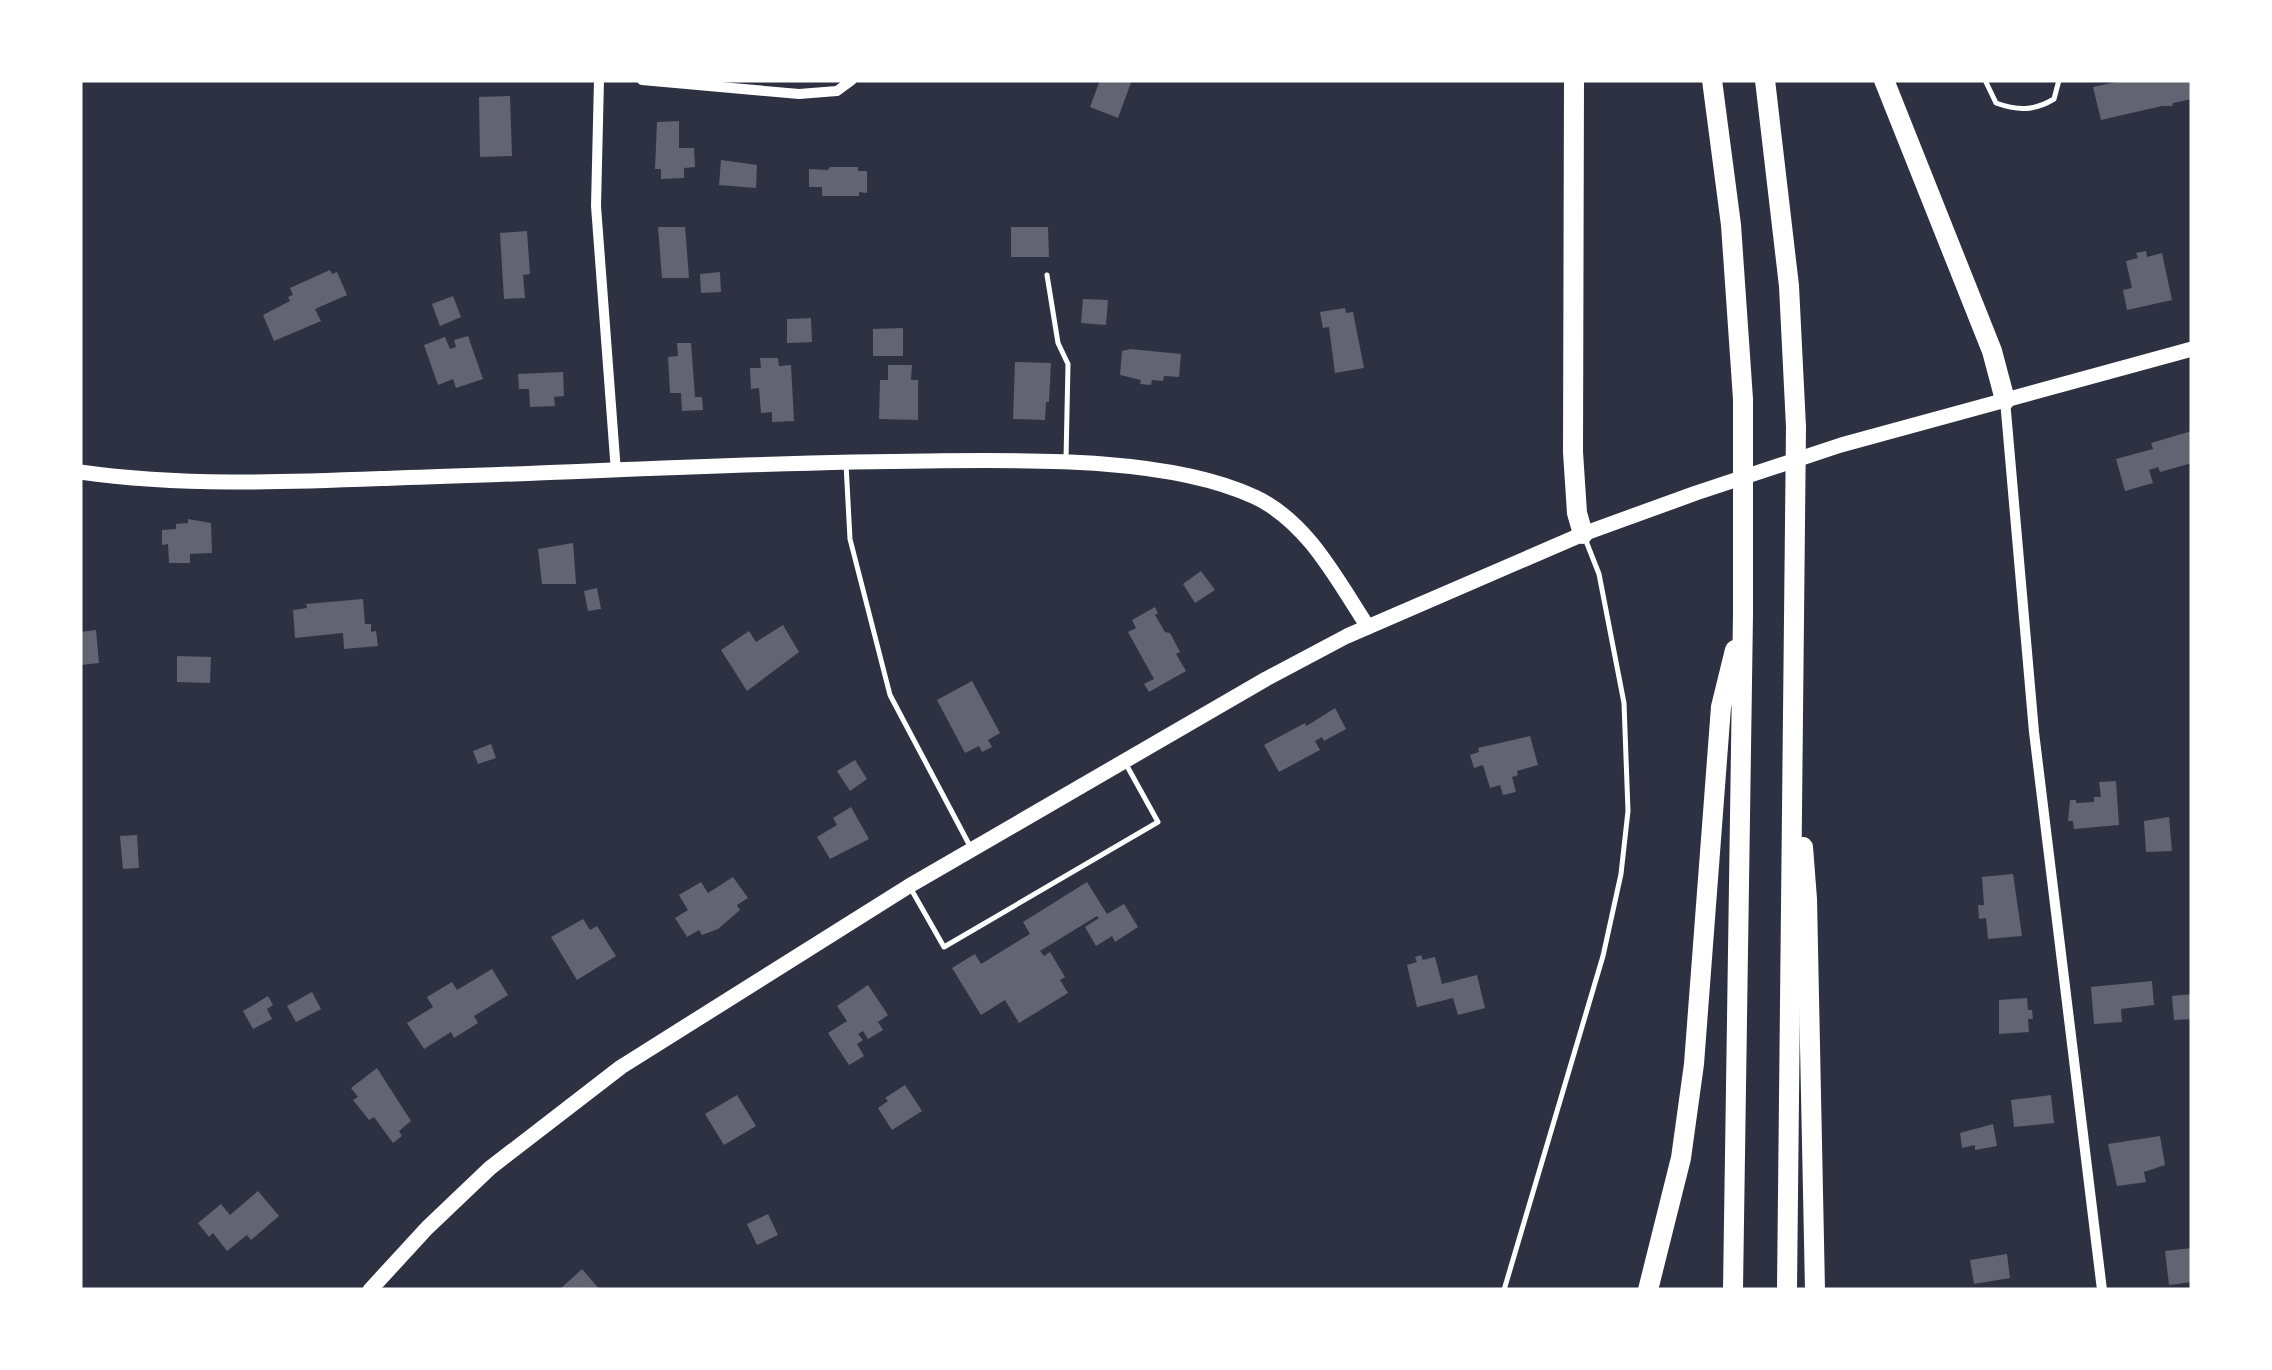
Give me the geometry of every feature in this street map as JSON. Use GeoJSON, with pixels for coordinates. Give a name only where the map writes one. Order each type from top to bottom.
{"type":"FeatureCollection","features":[{"type":"Feature","properties":{"kind":"highway"},"geometry":{"type":"LineString","coordinates":[[1574,80],[1573,452],[1577,513],[1583,534]]}},
{"type":"Feature","properties":{"kind":"highway"},"geometry":{"type":"LineString","coordinates":[[1712,80],[1730,224],[1743,398],[1733,1290]]}},
{"type":"Feature","properties":{"kind":"highway"},"geometry":{"type":"LineString","coordinates":[[1765,80],[1789,286],[1793,374],[1787,1290]]}},
{"type":"Feature","properties":{"kind":"highway"},"geometry":{"type":"LineString","coordinates":[[1884,80],[1992,351],[2005,400]]}},
{"type":"Feature","properties":{"kind":"highway"},"geometry":{"type":"LineString","coordinates":[[1648,1290],[1668,1222],[1689,1101],[1721,707],[1743,614]]}},
{"type":"Feature","properties":{"kind":"highway"},"geometry":{"type":"LineString","coordinates":[[1793,726],[1807,899],[1815,1290]]}},
{"type":"Feature","properties":{"kind":"main road"},"geometry":{"type":"LineString","coordinates":[[370,1290],[477,1180],[620,1067],[909,886],[1266,679],[1368,626],[1583,534],[1696,493],[1841,445],[2192,349]]}},
{"type":"Feature","properties":{"kind":"main road"},"geometry":{"type":"LineString","coordinates":[[80,472],[208,484],[846,461],[1066,462],[1140,469],[1214,482],[1258,498],[1292,523],[1318,551],[1368,626]]}},
{"type":"Feature","properties":{"kind":"street"},"geometry":{"type":"LineString","coordinates":[[599,80],[596,206],[616,472]]}},
{"type":"Feature","properties":{"kind":"street"},"geometry":{"type":"LineString","coordinates":[[642,80],[800,94],[837,91],[852,80]]}},
{"type":"Feature","properties":{"kind":"street"},"geometry":{"type":"LineString","coordinates":[[2005,400],[2034,732],[2102,1290]]}},
{"type":"Feature","properties":{"kind":"lane"},"geometry":{"type":"LineString","coordinates":[[1986,80],[1996,104],[2013,110],[2038,108],[2054,99],[2059,80]]}},
{"type":"Feature","properties":{"kind":"lane"},"geometry":{"type":"LineString","coordinates":[[1047,275],[1058,344],[1068,364],[1066,462]]}},
{"type":"Feature","properties":{"kind":"lane"},"geometry":{"type":"LineString","coordinates":[[846,461],[850,539],[890,695],[973,850]]}},
{"type":"Feature","properties":{"kind":"lane"},"geometry":{"type":"LineString","coordinates":[[1504,1290],[1602,956],[1621,874],[1626,827],[1628,753],[1624,703],[1598,574],[1583,534]]}},
{"type":"Feature","properties":{"kind":"lane"},"geometry":{"type":"LineString","coordinates":[[909,886],[944,947],[1158,822],[1124,760]]}},
{"type":"Feature","properties":{"kind":"building"},"geometry":{"type":"Polygon","coordinates":[[[1100,80],[1132,80],[1118,118],[1090,107],[1100,80]]]}},
{"type":"Feature","properties":{"kind":"building"},"geometry":{"type":"Polygon","coordinates":[[[2125,80],[2192,80],[2192,99],[2101,120],[2093,87],[2125,80]]]}},
{"type":"Feature","properties":{"kind":"building"},"geometry":{"type":"Polygon","coordinates":[[[510,96],[512,156],[480,157],[479,97],[510,96]]]}},
{"type":"Feature","properties":{"kind":"building"},"geometry":{"type":"Polygon","coordinates":[[[679,121],[679,148],[694,148],[695,167],[684,168],[684,178],[661,179],[661,169],[655,169],[657,122],[679,121]]]}},
{"type":"Feature","properties":{"kind":"building"},"geometry":{"type":"Polygon","coordinates":[[[721,160],[757,165],[756,188],[719,185],[721,160]]]}},
{"type":"Feature","properties":{"kind":"building"},"geometry":{"type":"Polygon","coordinates":[[[858,167],[858,171],[867,171],[867,193],[822,196],[822,187],[809,187],[809,169],[858,167]]]}},
{"type":"Feature","properties":{"kind":"building"},"geometry":{"type":"Polygon","coordinates":[[[658,227],[685,227],[689,278],[662,278],[658,227]]]}},
{"type":"Feature","properties":{"kind":"building"},"geometry":{"type":"Polygon","coordinates":[[[1011,227],[1048,227],[1049,257],[1011,257],[1011,227]]]}},
{"type":"Feature","properties":{"kind":"building"},"geometry":{"type":"Polygon","coordinates":[[[527,231],[530,274],[523,275],[525,298],[504,299],[500,233],[527,231]]]}},
{"type":"Feature","properties":{"kind":"building"},"geometry":{"type":"Polygon","coordinates":[[[2146,251],[2147,257],[2162,253],[2172,300],[2127,310],[2123,290],[2132,288],[2126,261],[2146,251]]]}},
{"type":"Feature","properties":{"kind":"building"},"geometry":{"type":"Polygon","coordinates":[[[330,270],[332,274],[337,272],[347,295],[315,309],[321,321],[274,341],[263,315],[290,301],[290,288],[330,270]]]}},
{"type":"Feature","properties":{"kind":"building"},"geometry":{"type":"Polygon","coordinates":[[[720,272],[721,292],[701,293],[700,274],[720,272]]]}},
{"type":"Feature","properties":{"kind":"building"},"geometry":{"type":"Polygon","coordinates":[[[453,296],[461,317],[440,326],[432,304],[453,296]]]}},
{"type":"Feature","properties":{"kind":"building"},"geometry":{"type":"Polygon","coordinates":[[[1083,299],[1108,300],[1106,325],[1081,323],[1083,299]]]}},
{"type":"Feature","properties":{"kind":"building"},"geometry":{"type":"Polygon","coordinates":[[[1345,308],[1346,313],[1353,312],[1364,368],[1335,373],[1329,327],[1323,328],[1320,312],[1345,308]]]}},
{"type":"Feature","properties":{"kind":"building"},"geometry":{"type":"Polygon","coordinates":[[[811,318],[812,342],[787,343],[787,319],[811,318]]]}},
{"type":"Feature","properties":{"kind":"building"},"geometry":{"type":"Polygon","coordinates":[[[903,328],[903,356],[873,356],[873,329],[903,328]]]}},
{"type":"Feature","properties":{"kind":"building"},"geometry":{"type":"Polygon","coordinates":[[[468,336],[483,379],[456,388],[453,379],[438,385],[424,345],[445,337],[450,349],[456,347],[454,340],[468,336]]]}},
{"type":"Feature","properties":{"kind":"building"},"geometry":{"type":"Polygon","coordinates":[[[677,343],[691,343],[695,397],[702,397],[703,410],[682,411],[681,393],[670,393],[668,357],[678,356],[677,343]]]}},
{"type":"Feature","properties":{"kind":"building"},"geometry":{"type":"Polygon","coordinates":[[[1122,351],[1181,354],[1179,377],[1164,376],[1163,381],[1152,380],[1151,385],[1120,375],[1122,351]]]}},
{"type":"Feature","properties":{"kind":"building"},"geometry":{"type":"Polygon","coordinates":[[[760,358],[778,358],[779,366],[791,365],[794,421],[772,422],[772,412],[761,413],[759,388],[751,389],[750,368],[761,368],[760,358]]]}},
{"type":"Feature","properties":{"kind":"building"},"geometry":{"type":"Polygon","coordinates":[[[1015,362],[1051,363],[1045,420],[1013,419],[1015,362]]]}},
{"type":"Feature","properties":{"kind":"building"},"geometry":{"type":"Polygon","coordinates":[[[888,365],[912,365],[911,380],[918,380],[918,420],[879,419],[880,380],[888,380],[888,365]]]}},
{"type":"Feature","properties":{"kind":"building"},"geometry":{"type":"Polygon","coordinates":[[[563,372],[564,396],[554,397],[555,406],[530,407],[529,389],[519,389],[518,374],[563,372]]]}},
{"type":"Feature","properties":{"kind":"building"},"geometry":{"type":"Polygon","coordinates":[[[2192,431],[2192,463],[2160,472],[2158,467],[2149,470],[2153,483],[2125,491],[2116,459],[2153,449],[2151,443],[2192,431]]]}},
{"type":"Feature","properties":{"kind":"building"},"geometry":{"type":"Polygon","coordinates":[[[188,519],[211,523],[212,553],[190,554],[190,563],[169,563],[168,544],[162,545],[162,530],[176,529],[176,524],[188,523],[188,519]]]}},
{"type":"Feature","properties":{"kind":"building"},"geometry":{"type":"Polygon","coordinates":[[[573,543],[576,584],[542,584],[538,549],[573,543]]]}},
{"type":"Feature","properties":{"kind":"building"},"geometry":{"type":"Polygon","coordinates":[[[1201,571],[1215,590],[1195,603],[1183,584],[1201,571]]]}},
{"type":"Feature","properties":{"kind":"building"},"geometry":{"type":"Polygon","coordinates":[[[597,588],[601,609],[588,611],[584,591],[597,588]]]}},
{"type":"Feature","properties":{"kind":"building"},"geometry":{"type":"Polygon","coordinates":[[[363,599],[365,624],[371,624],[371,632],[376,631],[378,646],[344,649],[343,633],[295,638],[293,610],[307,608],[306,604],[363,599]]]}},
{"type":"Feature","properties":{"kind":"building"},"geometry":{"type":"Polygon","coordinates":[[[1155,607],[1155,615],[1165,632],[1170,633],[1186,671],[1149,692],[1144,684],[1154,679],[1128,632],[1136,628],[1132,620],[1155,607]]]}},
{"type":"Feature","properties":{"kind":"building"},"geometry":{"type":"Polygon","coordinates":[[[783,625],[799,652],[747,691],[721,650],[749,631],[756,642],[783,625]]]}},
{"type":"Feature","properties":{"kind":"building"},"geometry":{"type":"Polygon","coordinates":[[[96,630],[99,663],[80,665],[80,632],[96,630]]]}},
{"type":"Feature","properties":{"kind":"building"},"geometry":{"type":"Polygon","coordinates":[[[177,656],[211,657],[210,683],[177,682],[177,656]]]}},
{"type":"Feature","properties":{"kind":"building"},"geometry":{"type":"Polygon","coordinates":[[[972,681],[1000,733],[988,740],[992,747],[982,752],[979,746],[965,753],[937,700],[972,681]]]}},
{"type":"Feature","properties":{"kind":"building"},"geometry":{"type":"Polygon","coordinates":[[[1335,708],[1346,729],[1324,741],[1322,737],[1315,741],[1320,750],[1279,772],[1264,745],[1335,708]]]}},
{"type":"Feature","properties":{"kind":"building"},"geometry":{"type":"Polygon","coordinates":[[[1530,736],[1538,765],[1517,771],[1518,775],[1512,777],[1516,792],[1503,795],[1500,785],[1490,788],[1483,765],[1474,768],[1470,755],[1479,752],[1478,748],[1530,736]]]}},
{"type":"Feature","properties":{"kind":"building"},"geometry":{"type":"Polygon","coordinates":[[[491,744],[496,758],[478,764],[473,751],[491,744]]]}},
{"type":"Feature","properties":{"kind":"building"},"geometry":{"type":"Polygon","coordinates":[[[855,760],[867,779],[850,791],[837,771],[855,760]]]}},
{"type":"Feature","properties":{"kind":"building"},"geometry":{"type":"Polygon","coordinates":[[[2116,781],[2119,825],[2074,829],[2073,821],[2068,821],[2070,800],[2094,802],[2094,797],[2101,797],[2099,782],[2116,781]]]}},
{"type":"Feature","properties":{"kind":"building"},"geometry":{"type":"Polygon","coordinates":[[[851,807],[869,839],[830,859],[817,837],[837,825],[833,818],[851,807]]]}},
{"type":"Feature","properties":{"kind":"building"},"geometry":{"type":"Polygon","coordinates":[[[2169,817],[2172,851],[2146,852],[2144,821],[2169,817]]]}},
{"type":"Feature","properties":{"kind":"building"},"geometry":{"type":"Polygon","coordinates":[[[137,835],[139,868],[123,869],[120,836],[137,835]]]}},
{"type":"Feature","properties":{"kind":"building"},"geometry":{"type":"Polygon","coordinates":[[[2013,874],[2022,936],[1988,939],[1986,918],[1979,919],[1978,905],[1984,905],[1982,877],[2013,874]]]}},
{"type":"Feature","properties":{"kind":"building"},"geometry":{"type":"Polygon","coordinates":[[[733,877],[748,898],[737,905],[740,910],[718,929],[702,935],[699,930],[687,937],[675,918],[688,910],[679,895],[701,882],[708,893],[733,877]]]}},
{"type":"Feature","properties":{"kind":"building"},"geometry":{"type":"Polygon","coordinates":[[[1087,882],[1107,914],[1124,904],[1138,927],[1115,942],[1112,936],[1096,946],[1085,927],[1097,916],[1040,951],[1044,956],[1050,952],[1065,977],[1060,980],[1068,993],[1019,1023],[1005,1000],[981,1015],[952,968],[975,954],[981,964],[1030,934],[1023,922],[1087,882]]]}},
{"type":"Feature","properties":{"kind":"building"},"geometry":{"type":"Polygon","coordinates":[[[583,919],[590,930],[597,926],[616,956],[577,980],[551,937],[583,919]]]}},
{"type":"Feature","properties":{"kind":"building"},"geometry":{"type":"Polygon","coordinates":[[[1421,955],[1423,960],[1435,957],[1442,984],[1477,975],[1485,1008],[1458,1015],[1453,998],[1417,1007],[1407,965],[1417,962],[1415,957],[1421,955]]]}},
{"type":"Feature","properties":{"kind":"building"},"geometry":{"type":"Polygon","coordinates":[[[492,969],[508,995],[474,1016],[478,1023],[454,1038],[451,1032],[424,1049],[407,1023],[433,1007],[427,997],[452,982],[457,990],[492,969]]]}},
{"type":"Feature","properties":{"kind":"building"},"geometry":{"type":"Polygon","coordinates":[[[2152,981],[2154,1005],[2121,1009],[2122,1022],[2094,1024],[2091,987],[2152,981]]]}},
{"type":"Feature","properties":{"kind":"building"},"geometry":{"type":"Polygon","coordinates":[[[868,985],[888,1015],[878,1022],[883,1030],[868,1039],[863,1031],[858,1034],[863,1040],[857,1044],[864,1056],[849,1065],[828,1033],[847,1021],[837,1006],[868,985]]]}},
{"type":"Feature","properties":{"kind":"building"},"geometry":{"type":"Polygon","coordinates":[[[312,992],[321,1009],[296,1022],[287,1006],[312,992]]]}},
{"type":"Feature","properties":{"kind":"building"},"geometry":{"type":"Polygon","coordinates":[[[2192,994],[2192,1019],[2174,1020],[2172,996],[2192,994]]]}},
{"type":"Feature","properties":{"kind":"building"},"geometry":{"type":"Polygon","coordinates":[[[268,996],[273,1005],[267,1009],[272,1019],[253,1029],[243,1011],[268,996]]]}},
{"type":"Feature","properties":{"kind":"building"},"geometry":{"type":"Polygon","coordinates":[[[2027,998],[2033,1019],[2028,1019],[2029,1032],[1999,1034],[1999,1000],[2027,998]]]}},
{"type":"Feature","properties":{"kind":"building"},"geometry":{"type":"Polygon","coordinates":[[[377,1068],[411,1121],[393,1143],[374,1117],[369,1120],[353,1100],[358,1097],[351,1088],[377,1068]]]}},
{"type":"Feature","properties":{"kind":"building"},"geometry":{"type":"Polygon","coordinates":[[[905,1085],[922,1111],[892,1130],[878,1108],[888,1101],[885,1098],[905,1085]]]}},
{"type":"Feature","properties":{"kind":"building"},"geometry":{"type":"Polygon","coordinates":[[[737,1095],[756,1126],[724,1145],[705,1114],[737,1095]]]}},
{"type":"Feature","properties":{"kind":"building"},"geometry":{"type":"Polygon","coordinates":[[[2051,1095],[2054,1123],[2014,1127],[2011,1100],[2051,1095]]]}},
{"type":"Feature","properties":{"kind":"building"},"geometry":{"type":"Polygon","coordinates":[[[1993,1124],[1997,1146],[1962,1148],[1960,1133],[1993,1124]]]}},
{"type":"Feature","properties":{"kind":"building"},"geometry":{"type":"Polygon","coordinates":[[[2160,1136],[2165,1165],[2144,1172],[2146,1182],[2117,1186],[2108,1144],[2160,1136]]]}},
{"type":"Feature","properties":{"kind":"building"},"geometry":{"type":"Polygon","coordinates":[[[258,1191],[279,1216],[251,1240],[247,1235],[227,1251],[213,1233],[209,1237],[198,1223],[221,1204],[230,1215],[258,1191]]]}},
{"type":"Feature","properties":{"kind":"building"},"geometry":{"type":"Polygon","coordinates":[[[768,1214],[778,1235],[757,1245],[747,1224],[768,1214]]]}},
{"type":"Feature","properties":{"kind":"building"},"geometry":{"type":"Polygon","coordinates":[[[2192,1248],[2192,1282],[2169,1285],[2165,1251],[2192,1248]]]}},
{"type":"Feature","properties":{"kind":"building"},"geometry":{"type":"Polygon","coordinates":[[[2007,1254],[2010,1278],[1974,1284],[1970,1260],[2007,1254]]]}},
{"type":"Feature","properties":{"kind":"building"},"geometry":{"type":"Polygon","coordinates":[[[582,1269],[600,1290],[559,1290],[582,1269]]]}}]}
